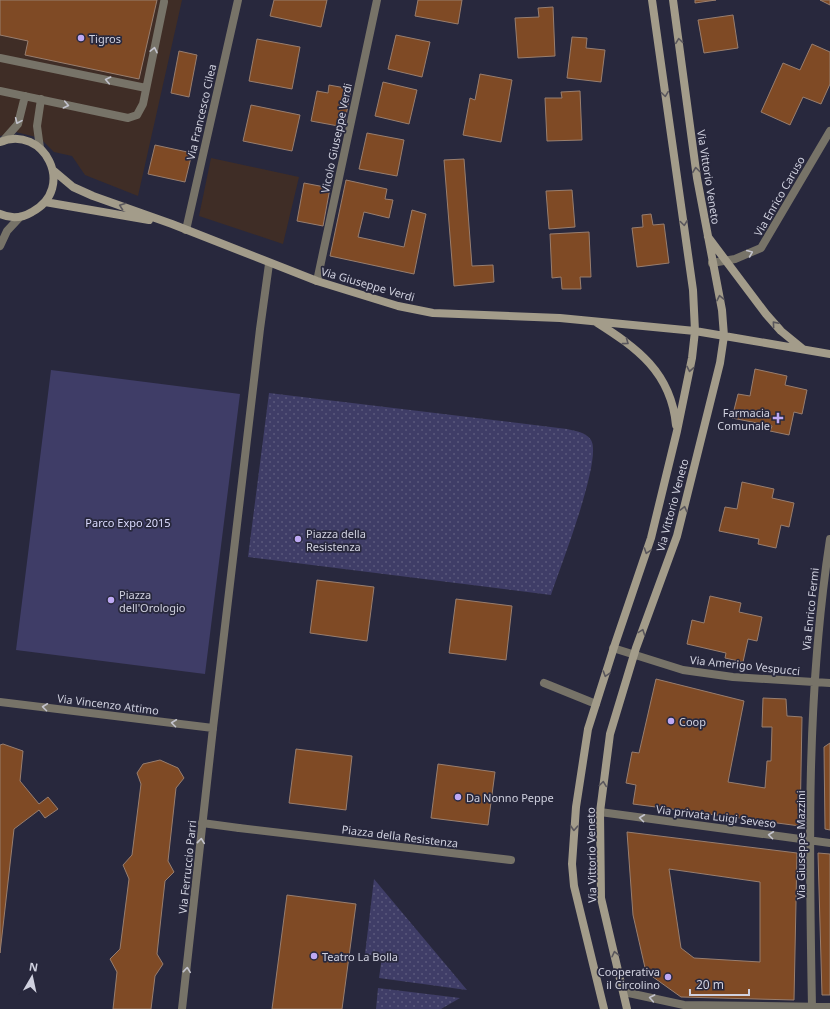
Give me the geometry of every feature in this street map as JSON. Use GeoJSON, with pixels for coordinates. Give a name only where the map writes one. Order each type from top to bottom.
{"type":"FeatureCollection","features":[{"type":"Feature","properties":{"kind":"street","name":"Via Francesco Cilea"},"geometry":{"type":"LineString","coordinates":[[186,230],[238,0]]}},
{"type":"Feature","properties":{"kind":"street","name":"Vicolo Giuseppe Verdi"},"geometry":{"type":"LineString","coordinates":[[317,281],[377,0]]}},
{"type":"Feature","properties":{"kind":"street","name":"Via Vittorio Veneto"},"geometry":{"type":"LineString","coordinates":[[604,1009],[574,886],[572,864],[576,807],[588,729],[613,648],[651,538],[677,431],[692,358],[695,331],[693,290],[652,0]]}},
{"type":"Feature","properties":{"kind":"street","name":"Via Vittorio Veneto"},"geometry":{"type":"LineString","coordinates":[[627,1009],[601,898],[600,812],[610,734],[634,656],[677,536],[720,363],[724,336],[722,310],[706,235],[697,178],[673,0]]}},
{"type":"Feature","properties":{"kind":"street"},"geometry":{"type":"LineString","coordinates":[[0,91],[128,118],[137,115],[142,104],[146,88],[164,2]]}},
{"type":"Feature","properties":{"kind":"street"},"geometry":{"type":"LineString","coordinates":[[0,58],[146,88]]}},
{"type":"Feature","properties":{"kind":"street"},"geometry":{"type":"LineString","coordinates":[[1,142],[18,124],[25,96]]}},
{"type":"Feature","properties":{"kind":"street"},"geometry":{"type":"LineString","coordinates":[[40,148],[37,126],[41,99]]}},
{"type":"Feature","properties":{"kind":"street","name":"Via Enrico Caruso"},"geometry":{"type":"LineString","coordinates":[[712,263],[726,261],[761,248],[830,131]]}},
{"type":"Feature","properties":{"kind":"street"},"geometry":{"type":"LineString","coordinates":[[0,214],[20,217],[40,208],[53,189],[54,171],[50,160],[40,148],[27,141],[17,139],[1,142]]}},
{"type":"Feature","properties":{"kind":"street","name":"Via Giuseppe Verdi"},"geometry":{"type":"LineString","coordinates":[[54,171],[73,187],[93,196],[172,224],[269,264],[317,281],[398,306],[433,313],[593,321],[695,331],[830,354]]}},
{"type":"Feature","properties":{"kind":"street","name":"Via Giuseppe Verdi"},"geometry":{"type":"LineString","coordinates":[[45,202],[172,224]]}},
{"type":"Feature","properties":{"kind":"street"},"geometry":{"type":"LineString","coordinates":[[0,246],[7,231],[20,217]]}},
{"type":"Feature","properties":{"kind":"street"},"geometry":{"type":"LineString","coordinates":[[706,235],[776,326],[804,350]]}},
{"type":"Feature","properties":{"kind":"street","name":"Via Ferruccio Parri"},"geometry":{"type":"LineString","coordinates":[[182,1009],[213,728],[269,264]]}},
{"type":"Feature","properties":{"kind":"street","name":"Via Giuseppe Verdi"},"geometry":{"type":"LineString","coordinates":[[593,321],[626,341],[658,373],[671,399],[677,431]]}},
{"type":"Feature","properties":{"kind":"street","name":"Via Enrico Fermi"},"geometry":{"type":"LineString","coordinates":[[814,682],[821,600],[830,539]]}},
{"type":"Feature","properties":{"kind":"street","name":"Via Amerigo Vespucci"},"geometry":{"type":"LineString","coordinates":[[613,648],[634,656],[682,670],[733,677],[830,683]]}},
{"type":"Feature","properties":{"kind":"street","name":"Via Giuseppe Mazzini"},"geometry":{"type":"LineString","coordinates":[[812,1007],[809,840],[814,682]]}},
{"type":"Feature","properties":{"kind":"street"},"geometry":{"type":"LineString","coordinates":[[544,683],[596,704]]}},
{"type":"Feature","properties":{"kind":"street","name":"Via Vincenzo Attimo"},"geometry":{"type":"LineString","coordinates":[[0,702],[213,728]]}},
{"type":"Feature","properties":{"kind":"street","name":"Via privata Luigi Seveso"},"geometry":{"type":"LineString","coordinates":[[600,812],[830,843]]}},
{"type":"Feature","properties":{"kind":"street","name":"Piazza della Resistenza"},"geometry":{"type":"LineString","coordinates":[[202,824],[511,860]]}},
{"type":"Feature","properties":{"kind":"street"},"geometry":{"type":"LineString","coordinates":[[624,992],[684,1005],[830,1008]]}},
{"type":"Feature","properties":{"kind":"street"},"geometry":{"type":"LineString","coordinates":[[673,1009],[684,1005]]}},
{"type":"Feature","properties":{"kind":"shaded area"},"geometry":{"type":"Polygon","coordinates":[[[0,0],[182,0],[138,196],[85,175],[72,156],[54,152],[40,138],[16,132],[0,136],[0,0]]]}},
{"type":"Feature","properties":{"kind":"shaded area"},"geometry":{"type":"Polygon","coordinates":[[[211,158],[299,177],[283,244],[199,216],[211,158]]]}},
{"type":"Feature","properties":{"kind":"green space","name":"Parco Expo 2015"},"geometry":{"type":"Polygon","coordinates":[[[51,370],[240,394],[205,674],[16,650],[51,370]]]}},
{"type":"Feature","properties":{"kind":"green space"},"geometry":{"type":"Polygon","coordinates":[[[269,393],[567,429],[580,432],[589,437],[593,451],[586,491],[551,595],[248,557],[269,393]]]}},
{"type":"Feature","properties":{"kind":"green space"},"geometry":{"type":"Polygon","coordinates":[[[374,879],[467,990],[379,978],[382,957],[365,954],[374,879]]]}},
{"type":"Feature","properties":{"kind":"green space"},"geometry":{"type":"Polygon","coordinates":[[[378,988],[460,998],[441,1009],[376,1009],[378,988]]]}},
{"type":"Feature","properties":{"kind":"building","name":"Tigros"},"geometry":{"type":"Polygon","coordinates":[[[0,0],[157,0],[139,79],[25,55],[28,41],[0,35],[0,0]]]}},
{"type":"Feature","properties":{"kind":"building"},"geometry":{"type":"Polygon","coordinates":[[[274,0],[327,0],[321,27],[270,16],[274,0]]]}},
{"type":"Feature","properties":{"kind":"building"},"geometry":{"type":"Polygon","coordinates":[[[418,0],[462,0],[458,24],[415,16],[418,0]]]}},
{"type":"Feature","properties":{"kind":"building"},"geometry":{"type":"Polygon","coordinates":[[[695,0],[716,0],[695,3],[695,0]]]}},
{"type":"Feature","properties":{"kind":"building"},"geometry":{"type":"Polygon","coordinates":[[[820,0],[830,0],[830,5],[820,0]]]}},
{"type":"Feature","properties":{"kind":"building"},"geometry":{"type":"Polygon","coordinates":[[[553,7],[555,56],[518,58],[515,18],[539,17],[538,8],[553,7]]]}},
{"type":"Feature","properties":{"kind":"building"},"geometry":{"type":"Polygon","coordinates":[[[733,15],[738,48],[704,53],[698,20],[733,15]]]}},
{"type":"Feature","properties":{"kind":"building"},"geometry":{"type":"Polygon","coordinates":[[[396,35],[430,42],[422,77],[388,69],[396,35]]]}},
{"type":"Feature","properties":{"kind":"building"},"geometry":{"type":"Polygon","coordinates":[[[572,37],[587,38],[586,48],[605,50],[601,82],[567,78],[572,37]]]}},
{"type":"Feature","properties":{"kind":"building"},"geometry":{"type":"Polygon","coordinates":[[[257,39],[300,47],[292,89],[249,81],[257,39]]]}},
{"type":"Feature","properties":{"kind":"building"},"geometry":{"type":"Polygon","coordinates":[[[812,44],[830,52],[830,84],[821,104],[803,97],[790,125],[761,112],[783,63],[800,70],[812,44]]]}},
{"type":"Feature","properties":{"kind":"building"},"geometry":{"type":"Polygon","coordinates":[[[179,51],[197,55],[189,97],[171,93],[179,51]]]}},
{"type":"Feature","properties":{"kind":"building"},"geometry":{"type":"Polygon","coordinates":[[[480,74],[512,80],[501,142],[463,135],[470,98],[475,100],[480,74]]]}},
{"type":"Feature","properties":{"kind":"building"},"geometry":{"type":"Polygon","coordinates":[[[383,82],[417,90],[409,124],[375,116],[383,82]]]}},
{"type":"Feature","properties":{"kind":"building"},"geometry":{"type":"Polygon","coordinates":[[[329,85],[351,89],[344,127],[311,121],[317,91],[328,93],[329,85]]]}},
{"type":"Feature","properties":{"kind":"building"},"geometry":{"type":"Polygon","coordinates":[[[580,91],[582,140],[547,141],[545,98],[562,98],[561,92],[580,91]]]}},
{"type":"Feature","properties":{"kind":"building"},"geometry":{"type":"Polygon","coordinates":[[[251,105],[300,115],[292,151],[243,141],[251,105]]]}},
{"type":"Feature","properties":{"kind":"building"},"geometry":{"type":"Polygon","coordinates":[[[367,133],[404,140],[397,176],[359,169],[367,133]]]}},
{"type":"Feature","properties":{"kind":"building"},"geometry":{"type":"Polygon","coordinates":[[[155,145],[192,153],[185,182],[148,174],[155,145]]]}},
{"type":"Feature","properties":{"kind":"building"},"geometry":{"type":"Polygon","coordinates":[[[464,159],[472,266],[493,265],[494,282],[454,286],[444,160],[464,159]]]}},
{"type":"Feature","properties":{"kind":"building"},"geometry":{"type":"Polygon","coordinates":[[[346,180],[387,189],[385,199],[393,200],[389,218],[364,212],[358,237],[404,247],[412,210],[426,214],[414,274],[330,256],[346,180]]]}},
{"type":"Feature","properties":{"kind":"building"},"geometry":{"type":"Polygon","coordinates":[[[304,183],[330,188],[323,226],[297,221],[304,183]]]}},
{"type":"Feature","properties":{"kind":"building"},"geometry":{"type":"Polygon","coordinates":[[[572,190],[575,227],[549,229],[546,191],[572,190]]]}},
{"type":"Feature","properties":{"kind":"building"},"geometry":{"type":"Polygon","coordinates":[[[651,214],[653,225],[664,224],[669,263],[637,267],[632,228],[643,227],[642,215],[651,214]]]}},
{"type":"Feature","properties":{"kind":"building"},"geometry":{"type":"Polygon","coordinates":[[[589,232],[591,277],[580,277],[581,289],[562,289],[561,277],[552,278],[550,234],[589,232]]]}},
{"type":"Feature","properties":{"kind":"building"},"geometry":{"type":"Polygon","coordinates":[[[755,369],[787,376],[785,385],[807,390],[802,414],[794,412],[789,435],[770,431],[772,426],[732,418],[738,394],[750,396],[755,369]]]}},
{"type":"Feature","properties":{"kind":"building"},"geometry":{"type":"Polygon","coordinates":[[[742,482],[774,489],[772,498],[794,503],[789,527],[781,525],[776,548],[758,544],[759,539],[719,531],[725,507],[737,509],[742,482]]]}},
{"type":"Feature","properties":{"kind":"building"},"geometry":{"type":"Polygon","coordinates":[[[317,580],[374,587],[367,641],[310,633],[317,580]]]}},
{"type":"Feature","properties":{"kind":"building"},"geometry":{"type":"Polygon","coordinates":[[[710,596],[741,603],[739,612],[762,617],[757,641],[748,639],[743,662],[725,658],[726,653],[687,644],[692,620],[704,623],[710,596]]]}},
{"type":"Feature","properties":{"kind":"building"},"geometry":{"type":"Polygon","coordinates":[[[456,599],[512,606],[506,660],[449,653],[456,599]]]}},
{"type":"Feature","properties":{"kind":"building"},"geometry":{"type":"Polygon","coordinates":[[[656,679],[744,701],[728,782],[765,788],[767,761],[771,761],[772,727],[762,727],[763,698],[786,699],[787,716],[802,717],[800,826],[633,804],[636,785],[626,783],[632,752],[639,753],[656,679]]]}},
{"type":"Feature","properties":{"kind":"building"},"geometry":{"type":"Polygon","coordinates":[[[830,743],[830,830],[825,829],[824,747],[830,743]]]}},
{"type":"Feature","properties":{"kind":"building"},"geometry":{"type":"Polygon","coordinates":[[[3,744],[23,751],[20,781],[39,804],[48,797],[58,809],[45,818],[39,810],[14,829],[0,953],[0,745],[3,744]]]}},
{"type":"Feature","properties":{"kind":"building"},"geometry":{"type":"Polygon","coordinates":[[[296,749],[352,756],[346,810],[289,803],[296,749]]]}},
{"type":"Feature","properties":{"kind":"building"},"geometry":{"type":"Polygon","coordinates":[[[160,760],[178,768],[184,778],[176,788],[168,861],[174,872],[165,881],[157,954],[163,964],[155,976],[151,1009],[113,1009],[117,972],[110,959],[120,949],[129,879],[123,865],[132,855],[141,784],[137,773],[143,764],[160,760]]]}},
{"type":"Feature","properties":{"kind":"building"},"geometry":{"type":"Polygon","coordinates":[[[438,764],[495,772],[488,825],[431,818],[438,764]]]}},
{"type":"Feature","properties":{"kind":"building"},"geometry":{"type":"Polygon","coordinates":[[[627,832],[797,853],[794,1000],[681,997],[646,972],[633,915],[627,832]],[[669,869],[681,948],[694,958],[760,962],[760,882],[669,869]]]}},
{"type":"Feature","properties":{"kind":"building"},"geometry":{"type":"Polygon","coordinates":[[[818,853],[830,854],[830,995],[822,995],[818,853]]]}},
{"type":"Feature","properties":{"kind":"building","name":"Teatro La Bolla"},"geometry":{"type":"Polygon","coordinates":[[[287,895],[356,904],[342,1009],[272,1009],[287,895]]]}},
{"type":"Feature","properties":{"kind":"place","name":"Tigros"},"geometry":{"type":"Point","coordinates":[81,38]}},
{"type":"Feature","properties":{"kind":"place","name":"Farmacia Comunale"},"geometry":{"type":"Point","coordinates":[778,418]}},
{"type":"Feature","properties":{"kind":"place","name":"Piazza della Resistenza"},"geometry":{"type":"Point","coordinates":[298,539]}},
{"type":"Feature","properties":{"kind":"place","name":"Piazza dell'Orologio"},"geometry":{"type":"Point","coordinates":[111,600]}},
{"type":"Feature","properties":{"kind":"place","name":"Coop"},"geometry":{"type":"Point","coordinates":[671,721]}},
{"type":"Feature","properties":{"kind":"place","name":"Da Nonno Peppe"},"geometry":{"type":"Point","coordinates":[458,797]}},
{"type":"Feature","properties":{"kind":"place","name":"Teatro La Bolla"},"geometry":{"type":"Point","coordinates":[314,956]}},
{"type":"Feature","properties":{"kind":"place","name":"Cooperativa il Circolino"},"geometry":{"type":"Point","coordinates":[668,977]}}]}
